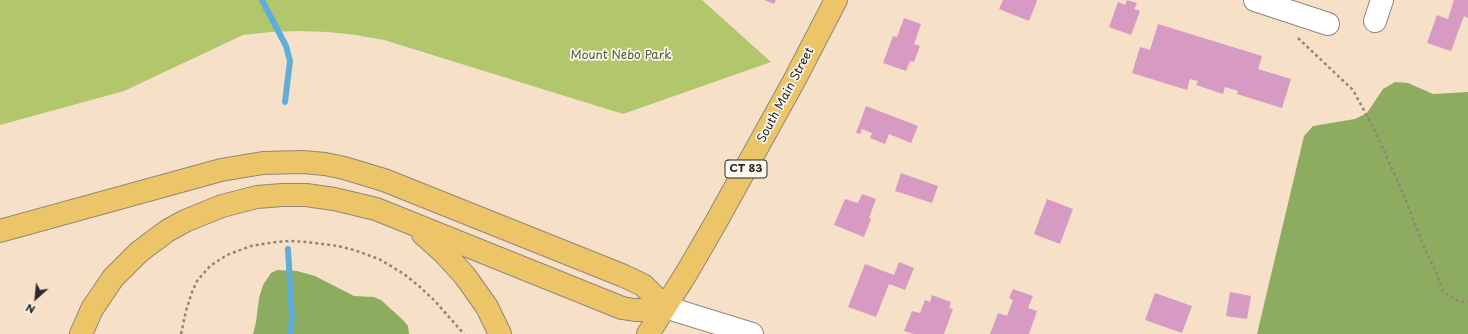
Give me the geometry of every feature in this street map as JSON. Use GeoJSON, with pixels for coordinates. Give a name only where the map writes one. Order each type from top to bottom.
{"type":"FeatureCollection","features":[{"type":"Feature","properties":{"kind":"main road","name":"South Main Street"},"geometry":{"type":"LineString","coordinates":[[648,334],[686,274],[741,178],[836,0]]}},
{"type":"Feature","properties":{"kind":"main road"},"geometry":{"type":"LineString","coordinates":[[0,231],[221,170],[263,163],[285,162],[325,164],[384,180],[624,276],[643,286],[665,307]]}},
{"type":"Feature","properties":{"kind":"main road"},"geometry":{"type":"LineString","coordinates":[[81,334],[92,309],[102,293],[139,252],[167,231],[204,212],[239,200],[287,195],[320,197],[360,204],[391,215],[622,308],[646,310],[665,307]]}},
{"type":"Feature","properties":{"kind":"main road"},"geometry":{"type":"LineString","coordinates":[[391,215],[422,233],[454,263],[480,296],[494,319],[500,334]]}},
{"type":"Feature","properties":{"kind":"street"},"geometry":{"type":"LineString","coordinates":[[1255,0],[1328,24]]}},
{"type":"Feature","properties":{"kind":"street"},"geometry":{"type":"LineString","coordinates":[[1375,21],[1382,0]]}},
{"type":"Feature","properties":{"kind":"street"},"geometry":{"type":"LineString","coordinates":[[665,307],[752,334]]}},
{"type":"Feature","properties":{"kind":"path"},"geometry":{"type":"LineString","coordinates":[[1296,36],[1354,90],[1374,129],[1402,191],[1443,292],[1460,302],[1468,301]]}},
{"type":"Feature","properties":{"kind":"path"},"geometry":{"type":"LineString","coordinates":[[181,334],[192,292],[197,281],[210,266],[227,256],[251,246],[276,242],[307,242],[338,246],[379,258],[404,274],[420,287],[440,305],[464,334]]}},
{"type":"Feature","properties":{"kind":"green space","name":"Mount Nebo Park"},"geometry":{"type":"Polygon","coordinates":[[[0,0],[702,0],[771,62],[623,114],[384,40],[328,32],[271,32],[243,35],[124,91],[0,125],[0,0]]]}},
{"type":"Feature","properties":{"kind":"green space"},"geometry":{"type":"Polygon","coordinates":[[[1395,82],[1408,83],[1433,94],[1468,92],[1468,334],[1257,334],[1304,136],[1313,126],[1355,119],[1367,113],[1383,89],[1395,82]]]}},
{"type":"Feature","properties":{"kind":"green space"},"geometry":{"type":"Polygon","coordinates":[[[277,270],[297,271],[315,276],[354,296],[374,297],[381,300],[408,326],[409,334],[253,334],[259,298],[263,285],[271,273],[277,270]]]}},
{"type":"Feature","properties":{"kind":"building"},"geometry":{"type":"Polygon","coordinates":[[[764,0],[776,0],[774,4],[764,0]]]}},
{"type":"Feature","properties":{"kind":"building"},"geometry":{"type":"Polygon","coordinates":[[[1003,0],[1037,1],[1029,21],[999,9],[1003,0]]]}},
{"type":"Feature","properties":{"kind":"building"},"geometry":{"type":"Polygon","coordinates":[[[1127,0],[1137,3],[1134,9],[1140,11],[1131,35],[1109,27],[1118,2],[1125,5],[1127,0]]]}},
{"type":"Feature","properties":{"kind":"building"},"geometry":{"type":"Polygon","coordinates":[[[1454,0],[1468,0],[1468,18],[1464,16],[1451,51],[1427,43],[1437,15],[1448,19],[1454,0]]]}},
{"type":"Feature","properties":{"kind":"building"},"geometry":{"type":"Polygon","coordinates":[[[904,18],[921,24],[914,44],[920,46],[914,62],[910,61],[906,71],[883,63],[893,36],[897,37],[904,18]]]}},
{"type":"Feature","properties":{"kind":"building"},"geometry":{"type":"Polygon","coordinates":[[[1158,24],[1262,56],[1258,69],[1291,79],[1282,108],[1237,94],[1238,91],[1225,87],[1223,94],[1196,85],[1198,81],[1190,79],[1187,90],[1132,73],[1140,47],[1150,50],[1158,24]]]}},
{"type":"Feature","properties":{"kind":"building"},"geometry":{"type":"Polygon","coordinates":[[[866,106],[918,126],[911,143],[889,134],[885,144],[870,138],[872,133],[862,129],[860,134],[856,133],[866,106]]]}},
{"type":"Feature","properties":{"kind":"building"},"geometry":{"type":"Polygon","coordinates":[[[901,173],[938,186],[932,203],[895,191],[901,173]]]}},
{"type":"Feature","properties":{"kind":"building"},"geometry":{"type":"Polygon","coordinates":[[[862,194],[876,199],[869,218],[871,219],[864,237],[834,225],[845,199],[858,203],[862,194]]]}},
{"type":"Feature","properties":{"kind":"building"},"geometry":{"type":"Polygon","coordinates":[[[1047,199],[1073,209],[1060,244],[1034,234],[1047,199]]]}},
{"type":"Feature","properties":{"kind":"building"},"geometry":{"type":"Polygon","coordinates":[[[899,262],[914,268],[905,290],[889,284],[876,317],[848,307],[865,264],[894,275],[899,262]]]}},
{"type":"Feature","properties":{"kind":"building"},"geometry":{"type":"Polygon","coordinates":[[[1013,289],[1033,296],[1028,308],[1037,311],[1029,334],[990,334],[998,313],[1007,316],[1013,300],[1009,298],[1013,289]]]}},
{"type":"Feature","properties":{"kind":"building"},"geometry":{"type":"Polygon","coordinates":[[[1230,292],[1251,296],[1247,319],[1226,316],[1230,292]]]}},
{"type":"Feature","properties":{"kind":"building"},"geometry":{"type":"Polygon","coordinates":[[[1155,293],[1192,306],[1182,333],[1145,320],[1155,293]]]}},
{"type":"Feature","properties":{"kind":"building"},"geometry":{"type":"Polygon","coordinates":[[[932,295],[951,302],[949,308],[953,309],[944,334],[914,334],[904,331],[912,311],[920,313],[925,300],[930,302],[932,295]]]}},
{"type":"Feature","properties":{"kind":"waterway"},"geometry":{"type":"LineString","coordinates":[[262,0],[286,46],[290,61],[285,102]]}},
{"type":"Feature","properties":{"kind":"waterway"},"geometry":{"type":"LineString","coordinates":[[288,249],[292,318],[290,334]]}}]}
